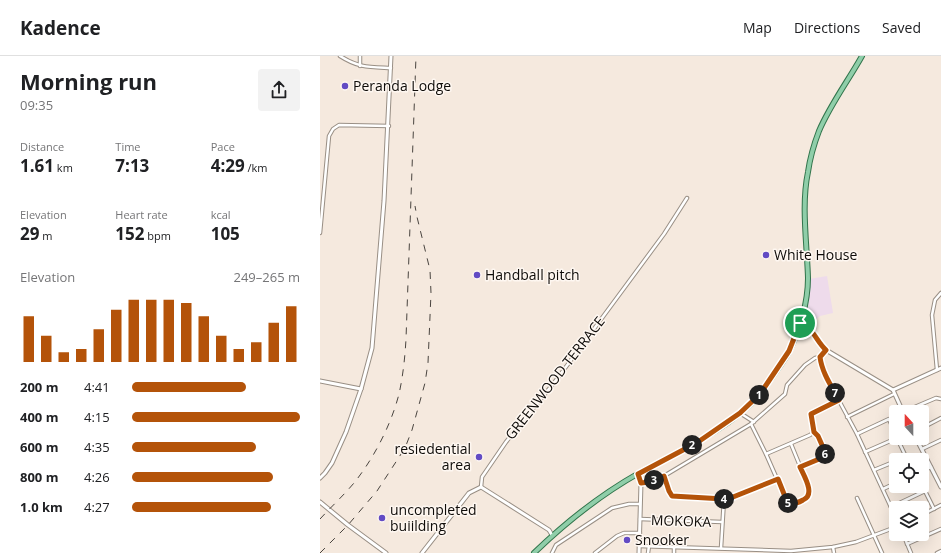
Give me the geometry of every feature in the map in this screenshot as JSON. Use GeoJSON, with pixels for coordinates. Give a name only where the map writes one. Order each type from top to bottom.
{"type":"FeatureCollection","features":[{"type":"Feature","properties":{"kind":"main road"},"geometry":{"type":"LineString","coordinates":[[534,553],[552,535],[582,510],[611,490],[698,442],[740,413],[760,394],[784,359],[789,351],[800,323],[807,292],[807,173],[822,127],[862,56]]}},
{"type":"Feature","properties":{"kind":"street"},"geometry":{"type":"LineString","coordinates":[[340,56],[351,64],[366,67],[391,68]]}},
{"type":"Feature","properties":{"kind":"street"},"geometry":{"type":"LineString","coordinates":[[360,56],[360,66]]}},
{"type":"Feature","properties":{"kind":"street"},"geometry":{"type":"LineString","coordinates":[[320,478],[326,473],[332,463],[346,432],[361,389],[372,348],[389,126],[391,56]]}},
{"type":"Feature","properties":{"kind":"street"},"geometry":{"type":"LineString","coordinates":[[320,233],[329,136],[333,129],[339,125],[389,126]]}},
{"type":"Feature","properties":{"kind":"street","name":"GREENWOOD TERRACE"},"geometry":{"type":"LineString","coordinates":[[481,487],[482,477],[506,442],[562,372],[664,234],[688,198]]}},
{"type":"Feature","properties":{"kind":"street"},"geometry":{"type":"LineString","coordinates":[[937,370],[932,314],[935,300],[941,293]]}},
{"type":"Feature","properties":{"kind":"street"},"geometry":{"type":"LineString","coordinates":[[800,323],[808,326],[820,345],[826,350],[893,390],[900,405]]}},
{"type":"Feature","properties":{"kind":"street"},"geometry":{"type":"LineString","coordinates":[[641,483],[649,482],[664,476],[752,423],[785,394],[787,385],[805,365],[815,358],[820,357],[826,350]]}},
{"type":"Feature","properties":{"kind":"street"},"geometry":{"type":"LineString","coordinates":[[820,357],[823,371],[839,400],[889,502]]}},
{"type":"Feature","properties":{"kind":"street"},"geometry":{"type":"LineString","coordinates":[[893,390],[941,368]]}},
{"type":"Feature","properties":{"kind":"street"},"geometry":{"type":"LineString","coordinates":[[320,381],[361,389]]}},
{"type":"Feature","properties":{"kind":"street"},"geometry":{"type":"LineString","coordinates":[[847,416],[894,394]]}},
{"type":"Feature","properties":{"kind":"street"},"geometry":{"type":"LineString","coordinates":[[920,405],[936,398],[941,399]]}},
{"type":"Feature","properties":{"kind":"street"},"geometry":{"type":"LineString","coordinates":[[800,467],[824,457],[826,454],[818,436],[814,432],[811,414],[839,400]]}},
{"type":"Feature","properties":{"kind":"street"},"geometry":{"type":"LineString","coordinates":[[740,413],[752,423],[788,504],[794,504],[807,499],[809,496],[809,488],[791,444]]}},
{"type":"Feature","properties":{"kind":"street"},"geometry":{"type":"LineString","coordinates":[[929,424],[941,418]]}},
{"type":"Feature","properties":{"kind":"street"},"geometry":{"type":"LineString","coordinates":[[856,434],[889,419]]}},
{"type":"Feature","properties":{"kind":"street"},"geometry":{"type":"LineString","coordinates":[[766,454],[791,444],[814,432]]}},
{"type":"Feature","properties":{"kind":"street"},"geometry":{"type":"LineString","coordinates":[[922,449],[941,440]]}},
{"type":"Feature","properties":{"kind":"street"},"geometry":{"type":"LineString","coordinates":[[865,452],[889,441]]}},
{"type":"Feature","properties":{"kind":"street"},"geometry":{"type":"LineString","coordinates":[[920,445],[941,487]]}},
{"type":"Feature","properties":{"kind":"street"},"geometry":{"type":"LineString","coordinates":[[874,470],[889,463]]}},
{"type":"Feature","properties":{"kind":"street"},"geometry":{"type":"LineString","coordinates":[[638,474],[641,483],[639,553]]}},
{"type":"Feature","properties":{"kind":"street"},"geometry":{"type":"LineString","coordinates":[[664,476],[672,496],[724,499],[733,497],[778,479]]}},
{"type":"Feature","properties":{"kind":"street"},"geometry":{"type":"LineString","coordinates":[[883,489],[889,486]]}},
{"type":"Feature","properties":{"kind":"street"},"geometry":{"type":"LineString","coordinates":[[422,553],[469,493],[481,487],[549,530],[552,535]]}},
{"type":"Feature","properties":{"kind":"street"},"geometry":{"type":"LineString","coordinates":[[904,501],[925,491],[934,509]]}},
{"type":"Feature","properties":{"kind":"street"},"geometry":{"type":"LineString","coordinates":[[857,498],[882,553]]}},
{"type":"Feature","properties":{"kind":"street"},"geometry":{"type":"LineString","coordinates":[[721,548],[724,499]]}},
{"type":"Feature","properties":{"kind":"street"},"geometry":{"type":"LineString","coordinates":[[320,502],[386,553]]}},
{"type":"Feature","properties":{"kind":"street"},"geometry":{"type":"LineString","coordinates":[[553,553],[556,545],[612,508],[630,504],[640,504]]}},
{"type":"Feature","properties":{"kind":"street"},"geometry":{"type":"LineString","coordinates":[[929,511],[941,505]]}},
{"type":"Feature","properties":{"kind":"street","name":"MOKOKA"},"geometry":{"type":"LineString","coordinates":[[640,519],[722,522]]}},
{"type":"Feature","properties":{"kind":"street"},"geometry":{"type":"LineString","coordinates":[[639,546],[721,548],[749,551],[791,551],[834,547],[856,542],[873,534],[889,529]]}},
{"type":"Feature","properties":{"kind":"street"},"geometry":{"type":"LineString","coordinates":[[907,544],[941,529]]}},
{"type":"Feature","properties":{"kind":"street"},"geometry":{"type":"LineString","coordinates":[[595,553],[617,536],[624,533],[640,533]]}},
{"type":"Feature","properties":{"kind":"street"},"geometry":{"type":"LineString","coordinates":[[906,541],[911,553]]}},
{"type":"Feature","properties":{"kind":"street"},"geometry":{"type":"LineString","coordinates":[[648,553],[649,546]]}},
{"type":"Feature","properties":{"kind":"street"},"geometry":{"type":"LineString","coordinates":[[674,547],[674,553]]}},
{"type":"Feature","properties":{"kind":"street"},"geometry":{"type":"LineString","coordinates":[[834,547],[834,553]]}},
{"type":"Feature","properties":{"kind":"street"},"geometry":{"type":"LineString","coordinates":[[937,553],[941,551]]}},
{"type":"Feature","properties":{"kind":"shaded area"},"geometry":{"type":"Polygon","coordinates":[[[827,276],[833,313],[820,316],[812,323],[805,319],[809,279],[827,276]]]}},
{"type":"Feature","properties":{"kind":"railway"},"geometry":{"type":"LineString","coordinates":[[320,519],[354,483],[375,452],[387,429],[396,406],[402,380],[406,339],[416,56]]}},
{"type":"Feature","properties":{"kind":"railway"},"geometry":{"type":"LineString","coordinates":[[320,553],[348,525],[377,491],[405,448],[412,430],[425,383],[428,363],[431,293],[430,270],[415,206]]}},
{"type":"Feature","properties":{"kind":"place","name":"Peranda Lodge"},"geometry":{"type":"Point","coordinates":[345,86]}},
{"type":"Feature","properties":{"kind":"place","name":"White House"},"geometry":{"type":"Point","coordinates":[766,255]}},
{"type":"Feature","properties":{"kind":"place","name":"Handball pitch"},"geometry":{"type":"Point","coordinates":[477,275]}},
{"type":"Feature","properties":{"kind":"place","name":"resiedential area"},"geometry":{"type":"Point","coordinates":[479,457]}},
{"type":"Feature","properties":{"kind":"place","name":"uncompleted buiilding"},"geometry":{"type":"Point","coordinates":[382,518]}},
{"type":"Feature","properties":{"kind":"place","name":"Snooker"},"geometry":{"type":"Point","coordinates":[627,540]}},
{"type":"Feature","properties":{"kind":"route"},"geometry":{"type":"LineString","coordinates":[[800,323],[808,326],[820,345],[826,350],[820,357],[820,362],[823,371],[839,400],[811,414],[814,432],[818,436],[826,454],[824,457],[800,467],[809,488],[809,496],[807,499],[794,504],[788,504],[778,479],[733,497],[724,499],[672,496],[664,476],[649,482],[641,483],[638,474],[698,442],[740,413],[760,394],[789,351],[800,323]]}}]}
